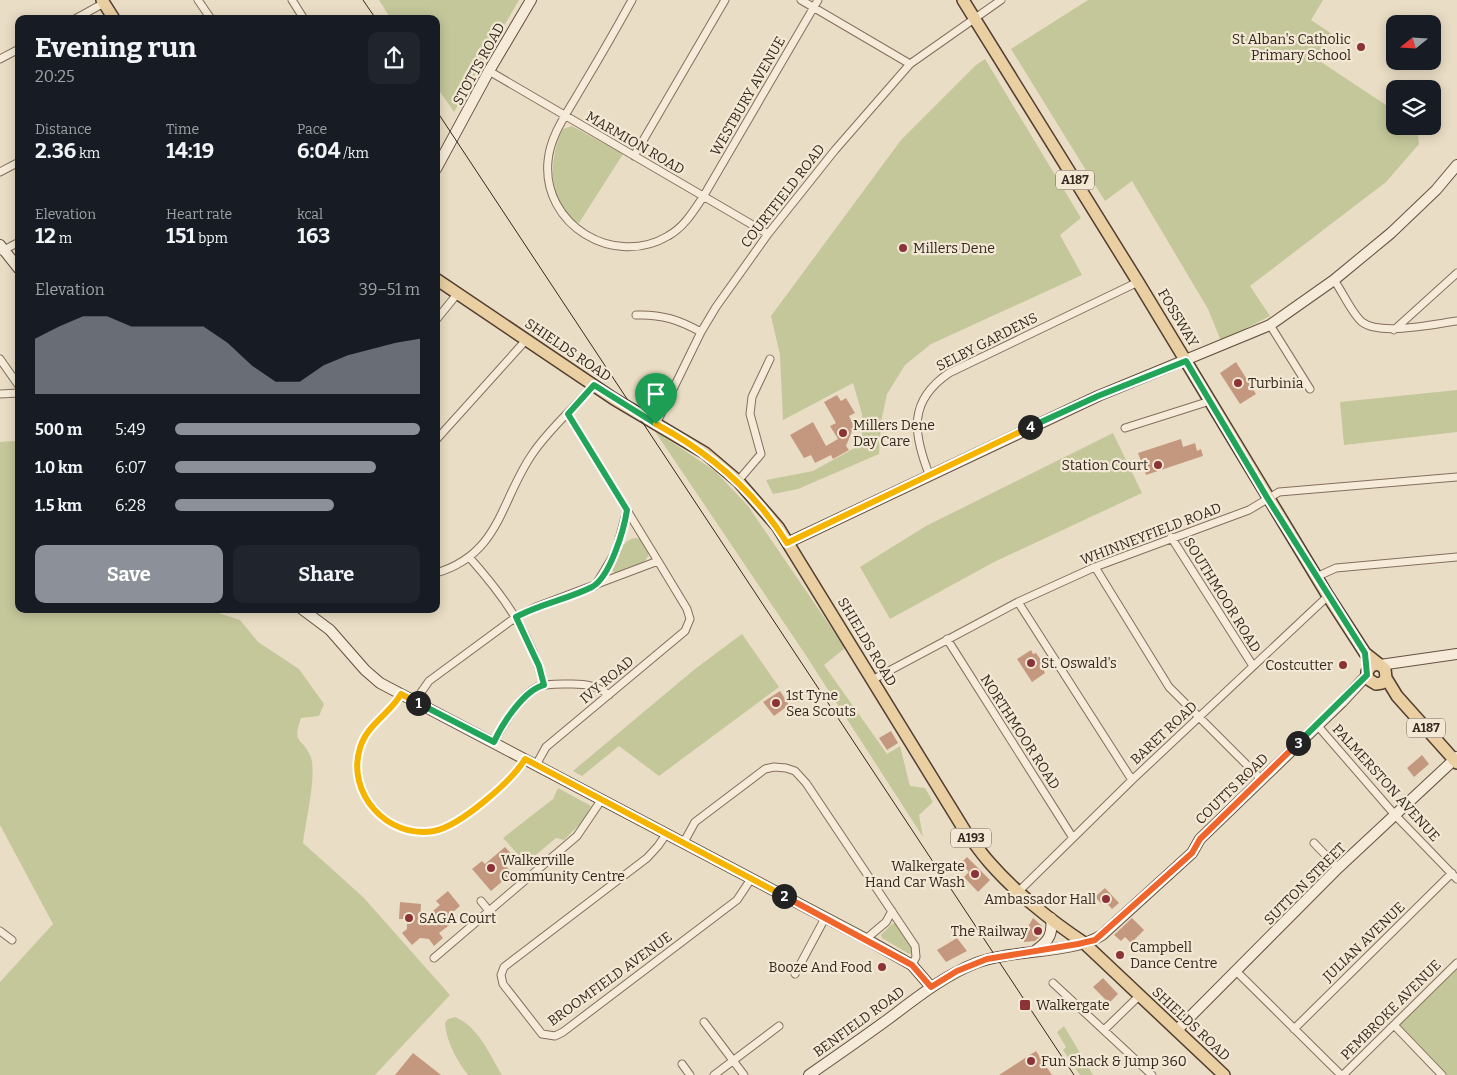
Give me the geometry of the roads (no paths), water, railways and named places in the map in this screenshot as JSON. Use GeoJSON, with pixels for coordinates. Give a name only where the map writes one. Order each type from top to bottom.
{"type":"FeatureCollection","features":[{"type":"Feature","properties":{"kind":"main road","name":"FOSSWAY"},"geometry":{"type":"LineString","coordinates":[[962,0],[1138,282],[1268,499],[1377,675],[1456,760]]}},
{"type":"Feature","properties":{"kind":"main road"},"geometry":{"type":"LineString","coordinates":[[103,2],[111,15]]}},
{"type":"Feature","properties":{"kind":"main road","name":"SHIELDS ROAD"},"geometry":{"type":"LineString","coordinates":[[440,282],[594,385],[705,453],[738,481],[768,514],[966,831],[989,862],[1019,891],[1081,943],[1177,1030],[1224,1075]]}},
{"type":"Feature","properties":{"kind":"street"},"geometry":{"type":"LineString","coordinates":[[198,0],[208,15]]}},
{"type":"Feature","properties":{"kind":"street"},"geometry":{"type":"LineString","coordinates":[[292,0],[301,15]]}},
{"type":"Feature","properties":{"kind":"street","name":"STOTTS ROAD"},"geometry":{"type":"LineString","coordinates":[[440,161],[489,71],[531,0]]}},
{"type":"Feature","properties":{"kind":"street","name":"WESTBURY AVENUE"},"geometry":{"type":"LineString","coordinates":[[632,0],[565,117],[551,144],[547,163],[548,175],[557,205],[569,222],[583,234],[602,244],[626,248],[648,245],[678,229],[687,220],[703,197],[818,0]]}},
{"type":"Feature","properties":{"kind":"street"},"geometry":{"type":"LineString","coordinates":[[634,156],[725,0]]}},
{"type":"Feature","properties":{"kind":"street"},"geometry":{"type":"LineString","coordinates":[[801,0],[910,64]]}},
{"type":"Feature","properties":{"kind":"street","name":"COURTFIELD ROAD"},"geometry":{"type":"LineString","coordinates":[[656,424],[701,332],[716,307],[768,234],[835,150],[910,64],[1001,0]]}},
{"type":"Feature","properties":{"kind":"street"},"geometry":{"type":"LineString","coordinates":[[82,15],[103,2]]}},
{"type":"Feature","properties":{"kind":"street"},"geometry":{"type":"LineString","coordinates":[[0,59],[15,51]]}},
{"type":"Feature","properties":{"kind":"street","name":"MARMION ROAD"},"geometry":{"type":"LineString","coordinates":[[489,71],[768,234]]}},
{"type":"Feature","properties":{"kind":"street"},"geometry":{"type":"LineString","coordinates":[[0,172],[15,164]]}},
{"type":"Feature","properties":{"kind":"street"},"geometry":{"type":"LineString","coordinates":[[787,543],[929,474],[1098,396],[1270,325],[1334,280],[1421,205],[1457,165]]}},
{"type":"Feature","properties":{"kind":"street"},"geometry":{"type":"LineString","coordinates":[[15,244],[1,249],[15,265]]}},
{"type":"Feature","properties":{"kind":"street"},"geometry":{"type":"LineString","coordinates":[[1394,330],[1457,273]]}},
{"type":"Feature","properties":{"kind":"street"},"geometry":{"type":"LineString","coordinates":[[1334,280],[1361,321],[1372,328],[1394,330],[1457,321]]}},
{"type":"Feature","properties":{"kind":"street","name":"SELBY GARDENS"},"geometry":{"type":"LineString","coordinates":[[929,474],[917,437],[917,417],[921,405],[936,382],[949,373],[1138,282]]}},
{"type":"Feature","properties":{"kind":"street"},"geometry":{"type":"LineString","coordinates":[[440,315],[458,293]]}},
{"type":"Feature","properties":{"kind":"street"},"geometry":{"type":"LineString","coordinates":[[636,315],[654,314],[673,318],[701,332]]}},
{"type":"Feature","properties":{"kind":"street"},"geometry":{"type":"LineString","coordinates":[[1270,325],[1310,389]]}},
{"type":"Feature","properties":{"kind":"street"},"geometry":{"type":"LineString","coordinates":[[440,436],[527,339]]}},
{"type":"Feature","properties":{"kind":"street"},"geometry":{"type":"LineString","coordinates":[[0,359],[15,380]]}},
{"type":"Feature","properties":{"kind":"street"},"geometry":{"type":"LineString","coordinates":[[738,481],[761,454],[750,414],[752,397],[770,359]]}},
{"type":"Feature","properties":{"kind":"street"},"geometry":{"type":"LineString","coordinates":[[440,572],[455,566],[469,557],[491,535],[515,483],[533,452],[594,385]]}},
{"type":"Feature","properties":{"kind":"street"},"geometry":{"type":"LineString","coordinates":[[0,394],[15,393]]}},
{"type":"Feature","properties":{"kind":"street"},"geometry":{"type":"LineString","coordinates":[[1125,428],[1210,402]]}},
{"type":"Feature","properties":{"kind":"street"},"geometry":{"type":"LineString","coordinates":[[415,701],[429,681],[516,617],[536,607],[658,562],[568,414]]}},
{"type":"Feature","properties":{"kind":"street","name":"WHINNEYFIELD ROAD"},"geometry":{"type":"LineString","coordinates":[[872,680],[1018,602],[1096,567],[1171,537],[1249,510],[1279,492],[1457,476]]}},
{"type":"Feature","properties":{"kind":"street"},"geometry":{"type":"LineString","coordinates":[[594,586],[616,551],[627,510]]}},
{"type":"Feature","properties":{"kind":"street","name":"SOUTHMOOR ROAD"},"geometry":{"type":"LineString","coordinates":[[1171,537],[1253,666]]}},
{"type":"Feature","properties":{"kind":"street"},"geometry":{"type":"LineString","coordinates":[[469,557],[497,590],[516,617],[539,666],[544,685]]}},
{"type":"Feature","properties":{"kind":"street"},"geometry":{"type":"LineString","coordinates":[[1316,577],[1336,568],[1457,557]]}},
{"type":"Feature","properties":{"kind":"street","name":"IVY ROAD"},"geometry":{"type":"LineString","coordinates":[[536,765],[546,747],[685,631],[690,623],[690,614],[658,562]]}},
{"type":"Feature","properties":{"kind":"street"},"geometry":{"type":"LineString","coordinates":[[1096,567],[1169,687],[1262,780]]}},
{"type":"Feature","properties":{"kind":"street","name":"BARET ROAD"},"geometry":{"type":"LineString","coordinates":[[1019,891],[1132,780],[1328,596]]}},
{"type":"Feature","properties":{"kind":"street"},"geometry":{"type":"LineString","coordinates":[[1018,602],[1132,780]]}},
{"type":"Feature","properties":{"kind":"street"},"geometry":{"type":"LineString","coordinates":[[307,613],[338,638],[372,677],[866,939],[912,965],[931,987]]}},
{"type":"Feature","properties":{"kind":"street","name":"NORTHMOOR ROAD"},"geometry":{"type":"LineString","coordinates":[[947,639],[1073,838]]}},
{"type":"Feature","properties":{"kind":"street"},"geometry":{"type":"LineString","coordinates":[[1377,675],[1401,663],[1457,654]]}},
{"type":"Feature","properties":{"kind":"street","name":"COUTTS ROAD"},"geometry":{"type":"LineString","coordinates":[[1081,943],[1095,940],[1102,935],[1192,853],[1200,839],[1357,686],[1377,675]]}},
{"type":"Feature","properties":{"kind":"street"},"geometry":{"type":"LineString","coordinates":[[494,742],[504,723],[535,688],[544,685],[590,685],[609,696]]}},
{"type":"Feature","properties":{"kind":"street"},"geometry":{"type":"LineString","coordinates":[[401,694],[394,706],[367,732],[360,748],[358,766],[360,784],[367,800],[381,817],[394,825],[406,830],[420,832],[434,831],[452,824],[510,778],[525,759]]}},
{"type":"Feature","properties":{"kind":"street","name":"PALMERSTON AVENUE"},"geometry":{"type":"LineString","coordinates":[[1317,725],[1395,815],[1454,876]]}},
{"type":"Feature","properties":{"kind":"street","name":"SUTTON STREET"},"geometry":{"type":"LineString","coordinates":[[1177,1030],[1338,868],[1456,760]]}},
{"type":"Feature","properties":{"kind":"street"},"geometry":{"type":"LineString","coordinates":[[684,842],[694,822],[761,771],[774,767],[795,771],[806,784],[916,949],[916,957],[912,965]]}},
{"type":"Feature","properties":{"kind":"street"},"geometry":{"type":"LineString","coordinates":[[434,958],[581,832],[602,800]]}},
{"type":"Feature","properties":{"kind":"street","name":"BROOMFIELD AVENUE"},"geometry":{"type":"LineString","coordinates":[[667,833],[647,858],[504,967],[501,975],[503,984],[542,1034],[552,1037],[563,1032],[736,900],[751,879]]}},
{"type":"Feature","properties":{"kind":"street"},"geometry":{"type":"LineString","coordinates":[[1314,843],[1338,868]]}},
{"type":"Feature","properties":{"kind":"street","name":"JULIAN AVENUE"},"geometry":{"type":"LineString","coordinates":[[1294,1028],[1454,876]]}},
{"type":"Feature","properties":{"kind":"street"},"geometry":{"type":"LineString","coordinates":[[481,901],[489,911]]}},
{"type":"Feature","properties":{"kind":"street"},"geometry":{"type":"LineString","coordinates":[[866,939],[886,922],[892,911]]}},
{"type":"Feature","properties":{"kind":"street"},"geometry":{"type":"LineString","coordinates":[[795,974],[825,918]]}},
{"type":"Feature","properties":{"kind":"street"},"geometry":{"type":"LineString","coordinates":[[1036,951],[1051,936],[1053,929],[1051,918]]}},
{"type":"Feature","properties":{"kind":"street"},"geometry":{"type":"LineString","coordinates":[[0,931],[12,940]]}},
{"type":"Feature","properties":{"kind":"street","name":"BENFIELD ROAD"},"geometry":{"type":"LineString","coordinates":[[809,1075],[951,974],[980,961],[1081,943]]}},
{"type":"Feature","properties":{"kind":"street","name":"PEMBROKE AVENUE"},"geometry":{"type":"LineString","coordinates":[[1342,1075],[1457,963]]}},
{"type":"Feature","properties":{"kind":"street"},"geometry":{"type":"LineString","coordinates":[[1236,971],[1342,1075]]}},
{"type":"Feature","properties":{"kind":"street"},"geometry":{"type":"LineString","coordinates":[[1053,983],[1152,1075]]}},
{"type":"Feature","properties":{"kind":"street"},"geometry":{"type":"LineString","coordinates":[[1104,1030],[1139,996]]}},
{"type":"Feature","properties":{"kind":"street"},"geometry":{"type":"LineString","coordinates":[[704,1022],[744,1075]]}},
{"type":"Feature","properties":{"kind":"street"},"geometry":{"type":"LineString","coordinates":[[1394,1025],[1442,1075]]}},
{"type":"Feature","properties":{"kind":"street"},"geometry":{"type":"LineString","coordinates":[[714,1075],[778,1026]]}},
{"type":"Feature","properties":{"kind":"street"},"geometry":{"type":"LineString","coordinates":[[682,1064],[690,1075]]}},
{"type":"Feature","properties":{"kind":"tram line"},"geometry":{"type":"LineString","coordinates":[[363,0],[373,15]]}},
{"type":"Feature","properties":{"kind":"tram line"},"geometry":{"type":"LineString","coordinates":[[440,116],[1074,1075]]}},
{"type":"Feature","properties":{"kind":"place","name":"St Alban's Catholic Primary School"},"geometry":{"type":"Point","coordinates":[1361,47]}},
{"type":"Feature","properties":{"kind":"place","name":"Millers Dene"},"geometry":{"type":"Point","coordinates":[903,248]}},
{"type":"Feature","properties":{"kind":"place","name":"Turbinia"},"geometry":{"type":"Point","coordinates":[1238,383]}},
{"type":"Feature","properties":{"kind":"place","name":"Millers Dene Day Care"},"geometry":{"type":"Point","coordinates":[843,433]}},
{"type":"Feature","properties":{"kind":"place","name":"Station Court"},"geometry":{"type":"Point","coordinates":[1158,465]}},
{"type":"Feature","properties":{"kind":"place","name":"St. Oswald's"},"geometry":{"type":"Point","coordinates":[1031,663]}},
{"type":"Feature","properties":{"kind":"place","name":"Costcutter"},"geometry":{"type":"Point","coordinates":[1343,665]}},
{"type":"Feature","properties":{"kind":"place","name":"1st Tyne Sea Scouts"},"geometry":{"type":"Point","coordinates":[776,703]}},
{"type":"Feature","properties":{"kind":"place","name":"Walkerville Community Centre"},"geometry":{"type":"Point","coordinates":[491,868]}},
{"type":"Feature","properties":{"kind":"place","name":"Walkergate Hand Car Wash"},"geometry":{"type":"Point","coordinates":[975,874]}},
{"type":"Feature","properties":{"kind":"place","name":"Ambassador Hall"},"geometry":{"type":"Point","coordinates":[1106,899]}},
{"type":"Feature","properties":{"kind":"place","name":"SAGA Court"},"geometry":{"type":"Point","coordinates":[409,918]}},
{"type":"Feature","properties":{"kind":"place","name":"The Railway"},"geometry":{"type":"Point","coordinates":[1038,931]}},
{"type":"Feature","properties":{"kind":"place","name":"Campbell Dance Centre"},"geometry":{"type":"Point","coordinates":[1120,955]}},
{"type":"Feature","properties":{"kind":"place","name":"Booze And Food"},"geometry":{"type":"Point","coordinates":[882,967]}},
{"type":"Feature","properties":{"kind":"place","name":"Walkergate"},"geometry":{"type":"Point","coordinates":[1025,1005]}},
{"type":"Feature","properties":{"kind":"place","name":"Fun Shack & Jump 360"},"geometry":{"type":"Point","coordinates":[1031,1061]}}]}
